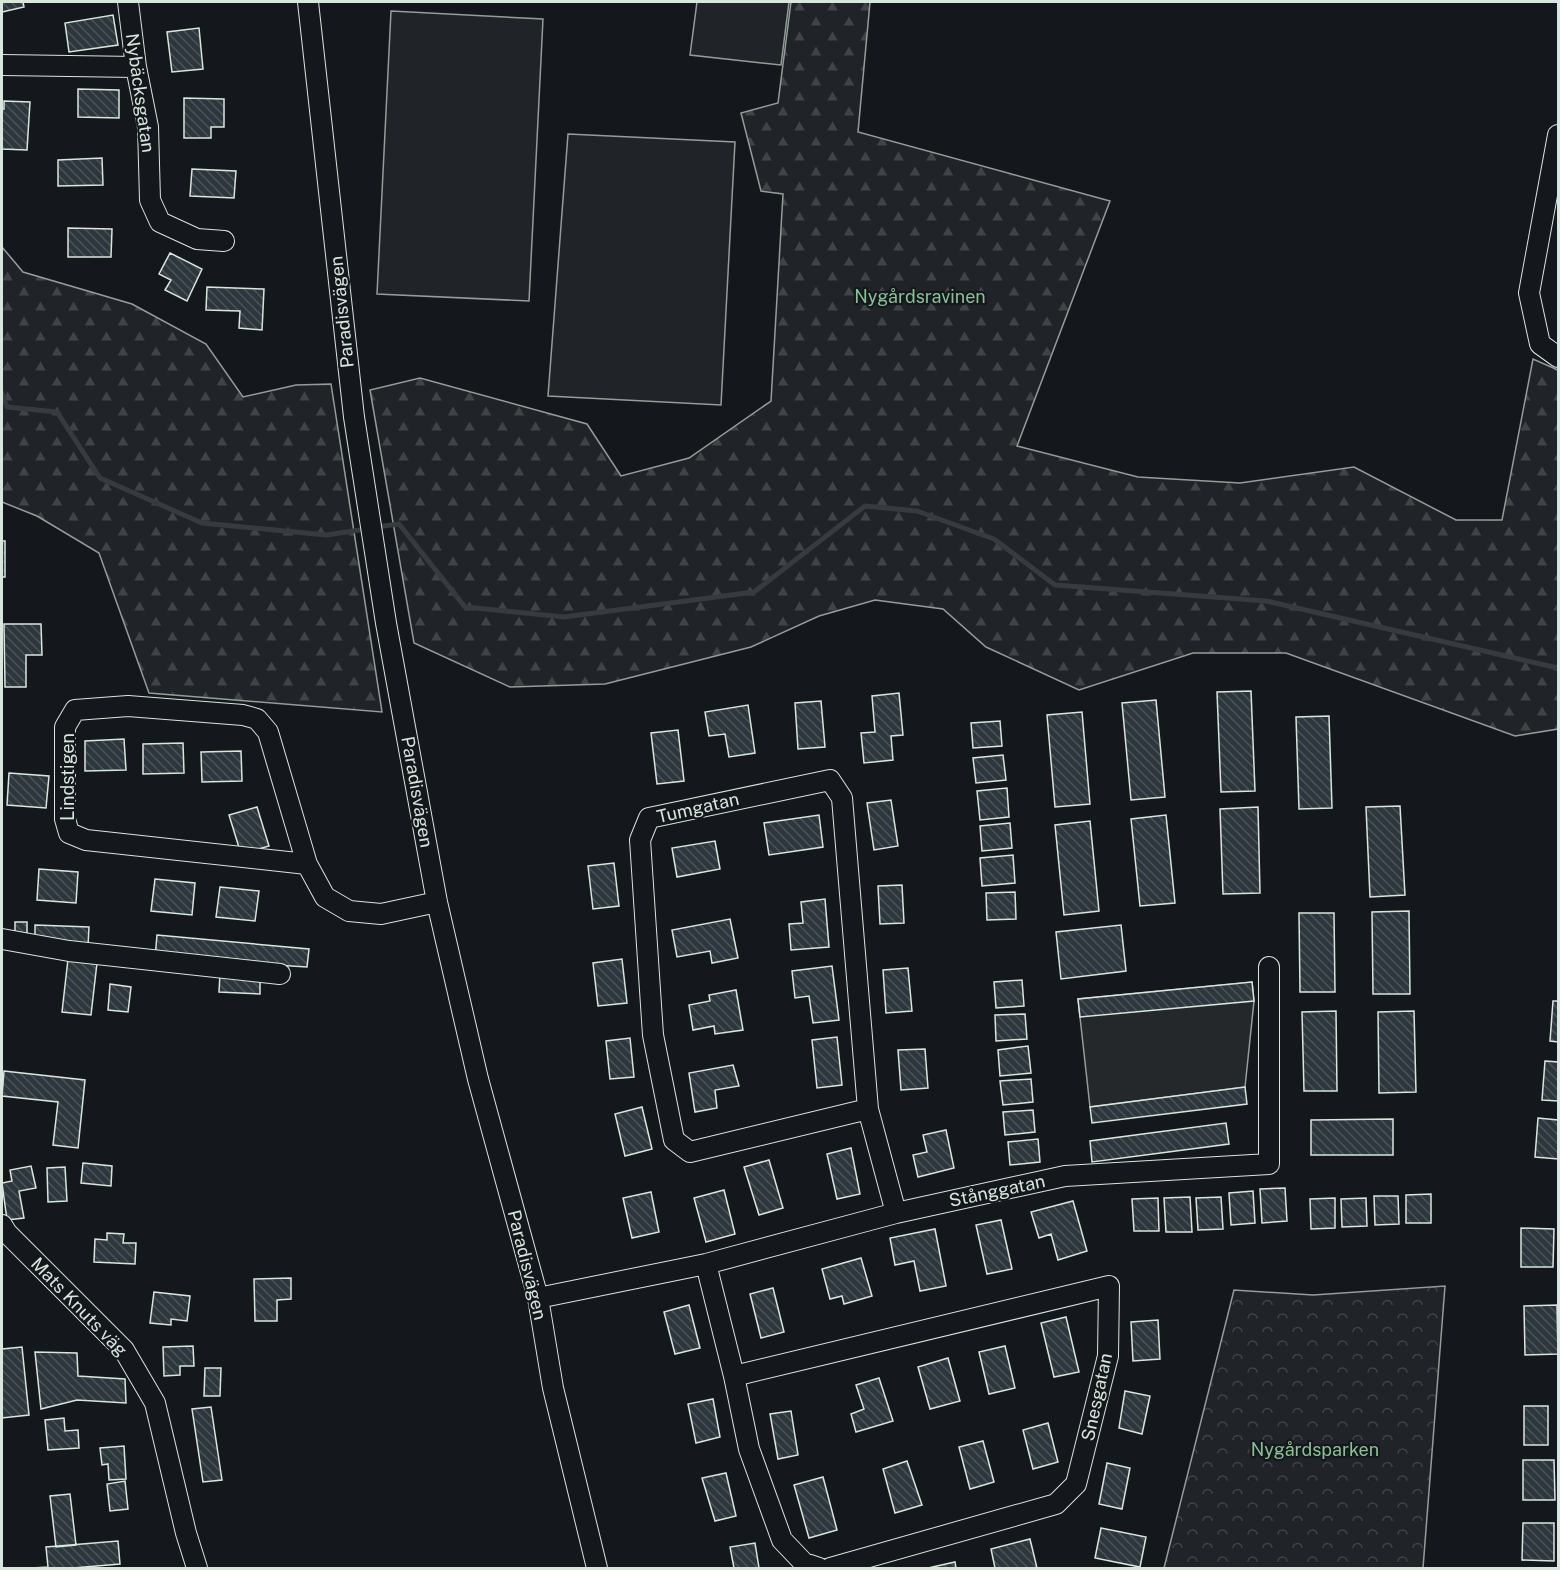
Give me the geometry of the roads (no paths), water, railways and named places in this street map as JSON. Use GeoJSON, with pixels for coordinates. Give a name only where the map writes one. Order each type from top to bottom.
{"type":"FeatureCollection","features":[{"type":"Feature","properties":{"kind":"street","name":"Nybäcksgatan"},"geometry":{"type":"LineString","coordinates":[[128,2],[136,67],[148,127],[150,200],[160,222],[197,239],[224,240]]}},
{"type":"Feature","properties":{"kind":"street","name":"Paradisvägen"},"geometry":{"type":"LineString","coordinates":[[308,2],[354,417],[386,623],[437,902],[478,1079],[538,1298],[553,1388],[597,1569]]}},
{"type":"Feature","properties":{"kind":"street"},"geometry":{"type":"LineString","coordinates":[[2,65],[136,67]]}},
{"type":"Feature","properties":{"kind":"street"},"geometry":{"type":"LineString","coordinates":[[1558,135],[1529,293],[1540,344],[1558,357]]}},
{"type":"Feature","properties":{"kind":"street","name":"Lindstigen"},"geometry":{"type":"LineString","coordinates":[[308,864],[86,840],[69,833],[65,819],[65,727],[75,711],[128,706],[243,715],[257,719],[268,732],[308,864],[325,897],[349,910],[381,914],[437,902]]}},
{"type":"Feature","properties":{"kind":"street","name":"Tumgatan"},"geometry":{"type":"LineString","coordinates":[[868,1109],[690,1152],[674,1140],[653,1035],[640,840],[649,818],[830,780],[842,798],[868,1109],[896,1213]]}},
{"type":"Feature","properties":{"kind":"street"},"geometry":{"type":"LineString","coordinates":[[2,939],[69,951],[280,974]]}},
{"type":"Feature","properties":{"kind":"street","name":"Stånggatan"},"geometry":{"type":"LineString","coordinates":[[538,1298],[706,1264],[896,1213],[1065,1176],[1269,1164],[1269,967]]}},
{"type":"Feature","properties":{"kind":"street","name":"Mats Knuts väg"},"geometry":{"type":"LineString","coordinates":[[2,1225],[7,1233],[124,1350],[155,1403],[186,1533],[197,1569]]}},
{"type":"Feature","properties":{"kind":"street"},"geometry":{"type":"LineString","coordinates":[[706,1264],[734,1376],[749,1449],[782,1540],[804,1563],[819,1569]]}},
{"type":"Feature","properties":{"kind":"street","name":"Snesgatan"},"geometry":{"type":"LineString","coordinates":[[734,1376],[1109,1287],[1108,1356],[1076,1484],[1056,1504],[830,1569]]}},
{"type":"Feature","properties":{"kind":"waterway"},"geometry":{"type":"LineString","coordinates":[[2,393],[7,407],[57,412],[100,478],[202,523],[326,535],[367,529]]}},
{"type":"Feature","properties":{"kind":"waterway"},"geometry":{"type":"LineString","coordinates":[[376,527],[399,524],[465,607],[564,617],[754,592],[865,506],[917,511],[994,539],[1055,585],[1266,601],[1558,668]]}},
{"type":"Feature","properties":{"kind":"park label","name":"Nygårdsravinen"},"geometry":{"type":"Point","coordinates":[920,297]}},
{"type":"Feature","properties":{"kind":"park label","name":"Nygårdsparken"},"geometry":{"type":"Point","coordinates":[1315,1450]}}]}
